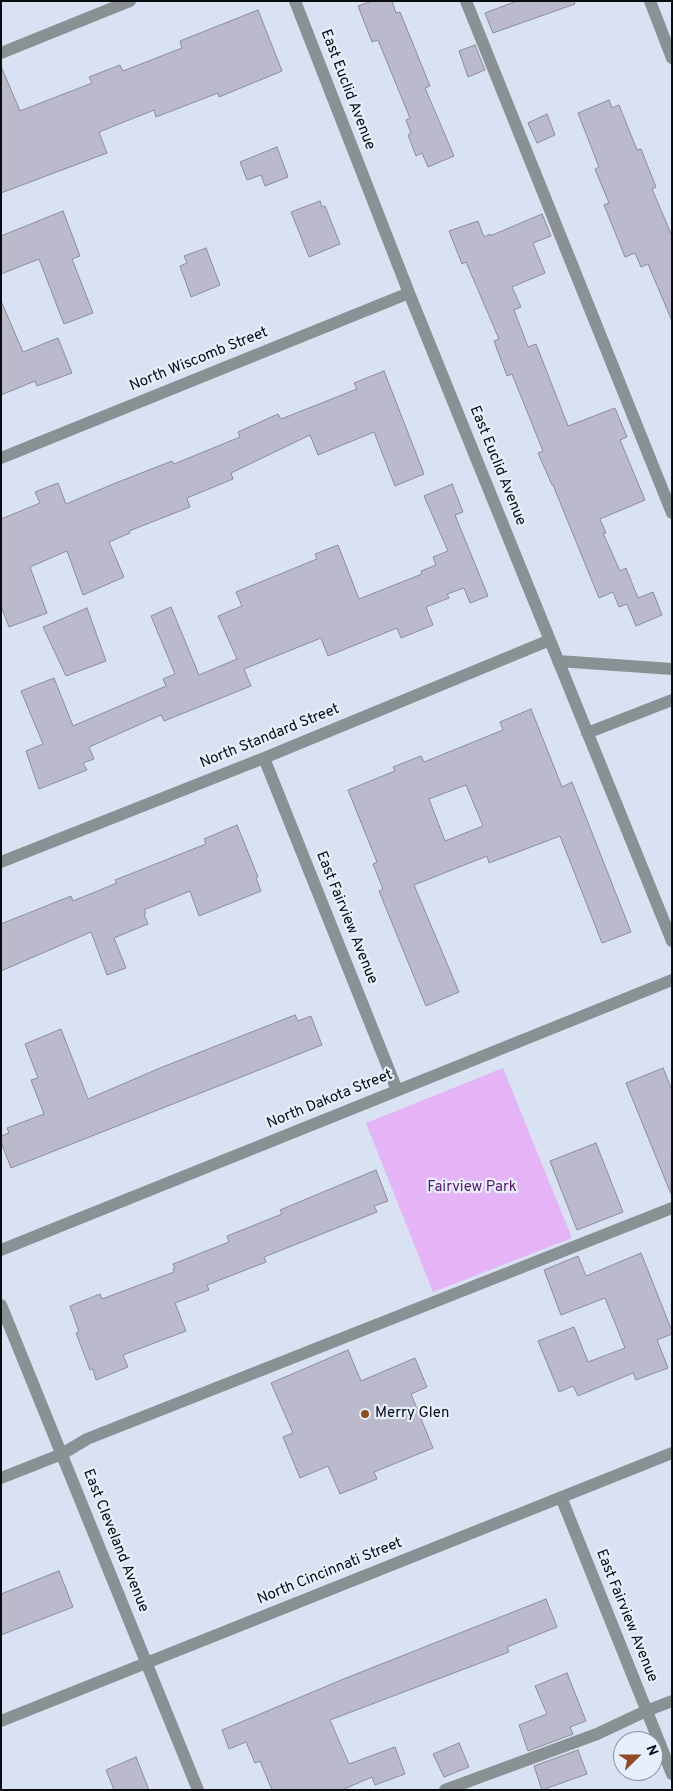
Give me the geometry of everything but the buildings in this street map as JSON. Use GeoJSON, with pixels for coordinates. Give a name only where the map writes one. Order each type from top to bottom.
{"type":"FeatureCollection","features":[{"type":"Feature","properties":{"kind":"street"},"geometry":{"type":"LineString","coordinates":[[1,53],[130,1]]}},
{"type":"Feature","properties":{"kind":"street","name":"East Euclid Avenue"},"geometry":{"type":"LineString","coordinates":[[295,1],[409,293],[672,941]]}},
{"type":"Feature","properties":{"kind":"street"},"geometry":{"type":"LineString","coordinates":[[466,1],[672,513]]}},
{"type":"Feature","properties":{"kind":"street"},"geometry":{"type":"LineString","coordinates":[[650,1],[672,58]]}},
{"type":"Feature","properties":{"kind":"street","name":"North Wiscomb Street"},"geometry":{"type":"LineString","coordinates":[[1,458],[409,293]]}},
{"type":"Feature","properties":{"kind":"street","name":"North Standard Street"},"geometry":{"type":"LineString","coordinates":[[1,862],[264,758],[550,640]]}},
{"type":"Feature","properties":{"kind":"street"},"geometry":{"type":"LineString","coordinates":[[558,660],[672,669]]}},
{"type":"Feature","properties":{"kind":"street"},"geometry":{"type":"LineString","coordinates":[[587,733],[672,700]]}},
{"type":"Feature","properties":{"kind":"street","name":"East Fairview Avenue"},"geometry":{"type":"LineString","coordinates":[[264,758],[397,1090]]}},
{"type":"Feature","properties":{"kind":"street","name":"North Dakota Street"},"geometry":{"type":"LineString","coordinates":[[1,1250],[672,980]]}},
{"type":"Feature","properties":{"kind":"street"},"geometry":{"type":"LineString","coordinates":[[1,1478],[62,1454],[87,1439],[672,1208]]}},
{"type":"Feature","properties":{"kind":"street","name":"East Cleveland Avenue"},"geometry":{"type":"LineString","coordinates":[[1,1305],[198,1790]]}},
{"type":"Feature","properties":{"kind":"street","name":"North Cincinnati Street"},"geometry":{"type":"LineString","coordinates":[[1,1721],[672,1453]]}},
{"type":"Feature","properties":{"kind":"street","name":"East Fairview Avenue"},"geometry":{"type":"LineString","coordinates":[[561,1497],[672,1774]]}},
{"type":"Feature","properties":{"kind":"street"},"geometry":{"type":"LineString","coordinates":[[445,1790],[597,1734],[672,1701]]}},
{"type":"Feature","properties":{"kind":"green space","name":"Fairview Park"},"geometry":{"type":"Polygon","coordinates":[[[503,1068],[572,1238],[433,1292],[366,1123],[503,1068]]]}},
{"type":"Feature","properties":{"kind":"place","name":"Merry Glen"},"geometry":{"type":"Point","coordinates":[365,1414]}}]}
